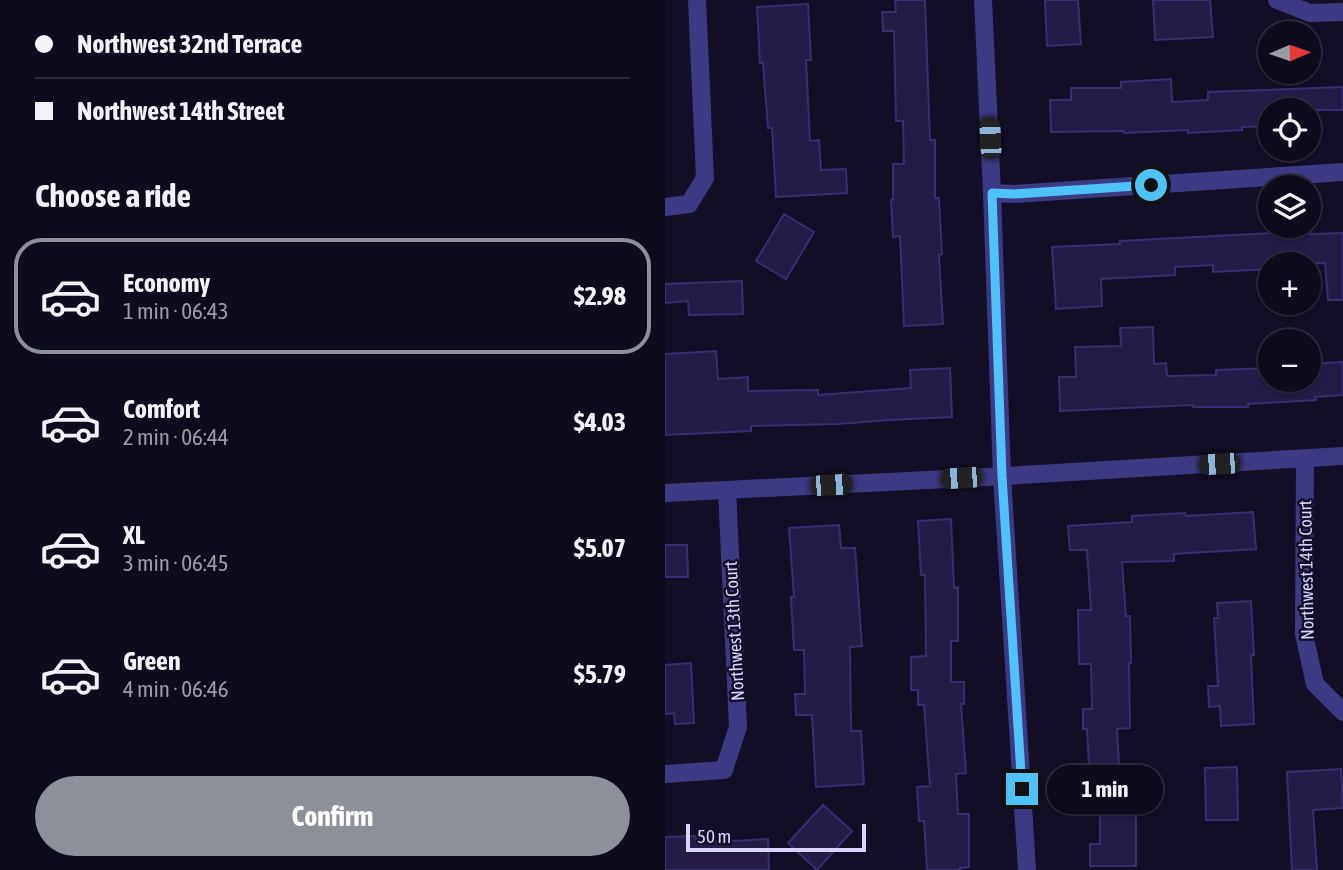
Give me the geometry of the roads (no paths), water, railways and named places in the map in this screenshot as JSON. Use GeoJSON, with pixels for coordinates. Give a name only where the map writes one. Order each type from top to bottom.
{"type":"FeatureCollection","features":[{"type":"Feature","properties":{"kind":"street"},"geometry":{"type":"LineString","coordinates":[[665,207],[689,204],[705,178],[697,0]]}},
{"type":"Feature","properties":{"kind":"street"},"geometry":{"type":"LineString","coordinates":[[983,0],[1002,476],[1027,870]]}},
{"type":"Feature","properties":{"kind":"street"},"geometry":{"type":"LineString","coordinates":[[1277,0],[1310,13],[1343,12]]}},
{"type":"Feature","properties":{"kind":"street"},"geometry":{"type":"LineString","coordinates":[[992,193],[1014,194],[1343,172]]}},
{"type":"Feature","properties":{"kind":"street"},"geometry":{"type":"LineString","coordinates":[[665,493],[1343,456]]}},
{"type":"Feature","properties":{"kind":"street","name":"Northwest 14th Court"},"geometry":{"type":"LineString","coordinates":[[1305,458],[1304,634],[1315,684],[1343,712]]}},
{"type":"Feature","properties":{"kind":"street","name":"Northwest 13th Court"},"geometry":{"type":"LineString","coordinates":[[665,774],[724,770],[738,727],[727,490]]}}]}
